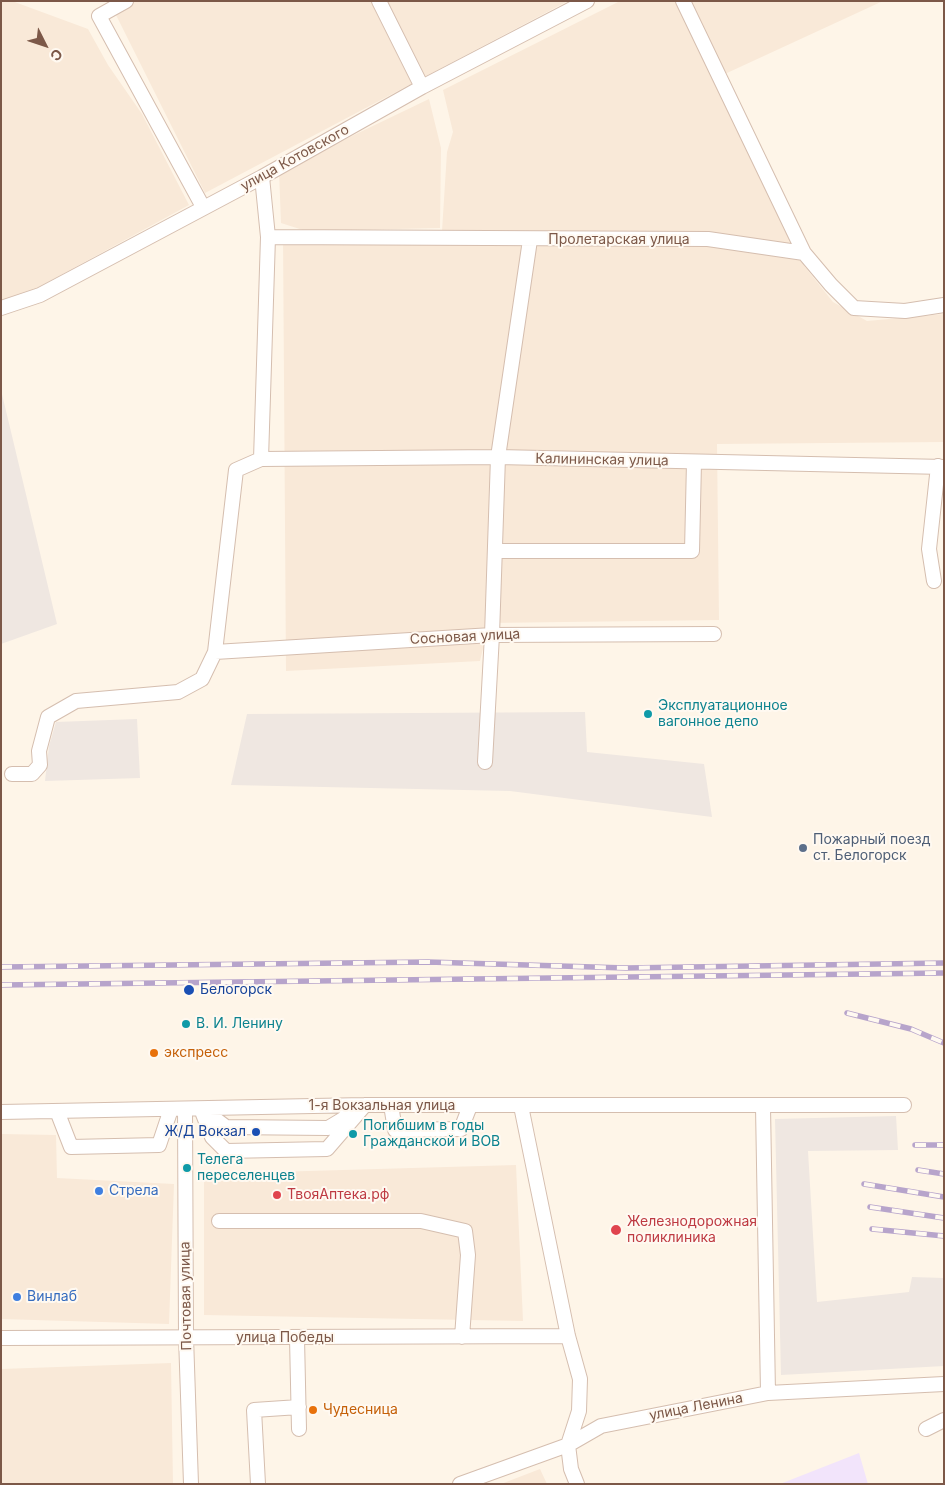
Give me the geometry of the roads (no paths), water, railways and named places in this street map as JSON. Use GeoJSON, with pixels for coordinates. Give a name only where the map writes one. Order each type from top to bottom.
{"type":"FeatureCollection","features":[{"type":"Feature","properties":{"kind":"street"},"geometry":{"type":"LineString","coordinates":[[126,1],[99,16],[203,206]]}},
{"type":"Feature","properties":{"kind":"street"},"geometry":{"type":"LineString","coordinates":[[379,1],[422,87]]}},
{"type":"Feature","properties":{"kind":"street","name":"улица Котовского"},"geometry":{"type":"LineString","coordinates":[[1,308],[40,294],[203,206],[262,177],[422,87],[587,1]]}},
{"type":"Feature","properties":{"kind":"street"},"geometry":{"type":"LineString","coordinates":[[682,1],[804,253],[831,285],[854,308],[905,312],[944,305]]}},
{"type":"Feature","properties":{"kind":"street"},"geometry":{"type":"LineString","coordinates":[[12,774],[32,774],[40,765],[39,751],[48,717],[76,701],[178,692],[202,679],[216,652],[236,470],[261,459],[268,236],[262,177]]}},
{"type":"Feature","properties":{"kind":"street","name":"Пролетарская улица"},"geometry":{"type":"LineString","coordinates":[[268,236],[530,240],[708,239],[804,253]]}},
{"type":"Feature","properties":{"kind":"street"},"geometry":{"type":"LineString","coordinates":[[485,762],[492,635],[498,457],[530,240]]}},
{"type":"Feature","properties":{"kind":"street","name":"Калининская улица"},"geometry":{"type":"LineString","coordinates":[[261,459],[498,457],[941,466]]}},
{"type":"Feature","properties":{"kind":"street"},"geometry":{"type":"LineString","coordinates":[[495,552],[692,551],[694,462]]}},
{"type":"Feature","properties":{"kind":"street"},"geometry":{"type":"LineString","coordinates":[[934,581],[929,549],[941,466]]}},
{"type":"Feature","properties":{"kind":"street","name":"Сосновая улица"},"geometry":{"type":"LineString","coordinates":[[216,652],[492,635],[714,634]]}},
{"type":"Feature","properties":{"kind":"street"},"geometry":{"type":"LineString","coordinates":[[202,1109],[212,1137],[226,1151],[327,1149],[365,1105]]}},
{"type":"Feature","properties":{"kind":"street"},"geometry":{"type":"LineString","coordinates":[[202,1109],[226,1127],[328,1128],[365,1105]]}},
{"type":"Feature","properties":{"kind":"street","name":"1-я Вокзальная улица"},"geometry":{"type":"LineString","coordinates":[[1,1112],[365,1105],[762,1107],[904,1105]]}},
{"type":"Feature","properties":{"kind":"street"},"geometry":{"type":"LineString","coordinates":[[391,1106],[396,1130],[461,1129],[470,1106]]}},
{"type":"Feature","properties":{"kind":"street"},"geometry":{"type":"LineString","coordinates":[[520,1106],[568,1336],[580,1380],[579,1410],[568,1445],[571,1469],[577,1484]]}},
{"type":"Feature","properties":{"kind":"street"},"geometry":{"type":"LineString","coordinates":[[762,1107],[768,1393]]}},
{"type":"Feature","properties":{"kind":"street"},"geometry":{"type":"LineString","coordinates":[[57,1111],[70,1147],[159,1145],[178,1109]]}},
{"type":"Feature","properties":{"kind":"street","name":"Почтовая улица"},"geometry":{"type":"LineString","coordinates":[[178,1109],[190,1484]]}},
{"type":"Feature","properties":{"kind":"street"},"geometry":{"type":"LineString","coordinates":[[219,1221],[421,1222],[465,1232],[468,1255],[462,1337]]}},
{"type":"Feature","properties":{"kind":"street","name":"улица Победы"},"geometry":{"type":"LineString","coordinates":[[1,1338],[568,1336]]}},
{"type":"Feature","properties":{"kind":"street"},"geometry":{"type":"LineString","coordinates":[[298,1338],[300,1429]]}},
{"type":"Feature","properties":{"kind":"street","name":"улица Ленина"},"geometry":{"type":"LineString","coordinates":[[460,1484],[568,1445],[601,1426],[768,1393],[944,1384]]}},
{"type":"Feature","properties":{"kind":"street"},"geometry":{"type":"LineString","coordinates":[[258,1484],[254,1410],[299,1407]]}},
{"type":"Feature","properties":{"kind":"street"},"geometry":{"type":"LineString","coordinates":[[926,1429],[944,1420]]}},
{"type":"Feature","properties":{"kind":"railway"},"geometry":{"type":"LineString","coordinates":[[1,967],[428,962],[626,968],[944,963]]}},
{"type":"Feature","properties":{"kind":"railway"},"geometry":{"type":"LineString","coordinates":[[1,985],[944,973]]}},
{"type":"Feature","properties":{"kind":"railway"},"geometry":{"type":"LineString","coordinates":[[847,1013],[911,1029],[944,1043]]}},
{"type":"Feature","properties":{"kind":"railway"},"geometry":{"type":"LineString","coordinates":[[915,1145],[944,1145]]}},
{"type":"Feature","properties":{"kind":"railway"},"geometry":{"type":"LineString","coordinates":[[918,1170],[944,1174]]}},
{"type":"Feature","properties":{"kind":"railway"},"geometry":{"type":"LineString","coordinates":[[864,1184],[944,1197]]}},
{"type":"Feature","properties":{"kind":"railway"},"geometry":{"type":"LineString","coordinates":[[870,1207],[944,1218]]}},
{"type":"Feature","properties":{"kind":"railway"},"geometry":{"type":"LineString","coordinates":[[872,1229],[944,1236]]}},
{"type":"Feature","properties":{"kind":"place","name":"Эксплуатационное вагонное депо"},"geometry":{"type":"Point","coordinates":[648,714]}},
{"type":"Feature","properties":{"kind":"place","name":"Пожарный поезд ст. Белогорск"},"geometry":{"type":"Point","coordinates":[803,848]}},
{"type":"Feature","properties":{"kind":"place","name":"Белогорск"},"geometry":{"type":"Point","coordinates":[189,990]}},
{"type":"Feature","properties":{"kind":"place","name":"В. И. Ленину"},"geometry":{"type":"Point","coordinates":[186,1024]}},
{"type":"Feature","properties":{"kind":"place","name":"экспресс"},"geometry":{"type":"Point","coordinates":[154,1053]}},
{"type":"Feature","properties":{"kind":"place","name":"Ж/Д Вокзал"},"geometry":{"type":"Point","coordinates":[256,1132]}},
{"type":"Feature","properties":{"kind":"place","name":"Погибшим в годы Гражданской и ВОВ"},"geometry":{"type":"Point","coordinates":[353,1134]}},
{"type":"Feature","properties":{"kind":"place","name":"Телега переселенцев"},"geometry":{"type":"Point","coordinates":[187,1168]}},
{"type":"Feature","properties":{"kind":"place","name":"Стрела"},"geometry":{"type":"Point","coordinates":[99,1191]}},
{"type":"Feature","properties":{"kind":"place","name":"ТвояАптека.рф"},"geometry":{"type":"Point","coordinates":[277,1195]}},
{"type":"Feature","properties":{"kind":"place","name":"Железнодорожная поликлиника"},"geometry":{"type":"Point","coordinates":[616,1230]}},
{"type":"Feature","properties":{"kind":"place","name":"Винлаб"},"geometry":{"type":"Point","coordinates":[17,1297]}},
{"type":"Feature","properties":{"kind":"place","name":"Чудесница"},"geometry":{"type":"Point","coordinates":[313,1410]}}]}
